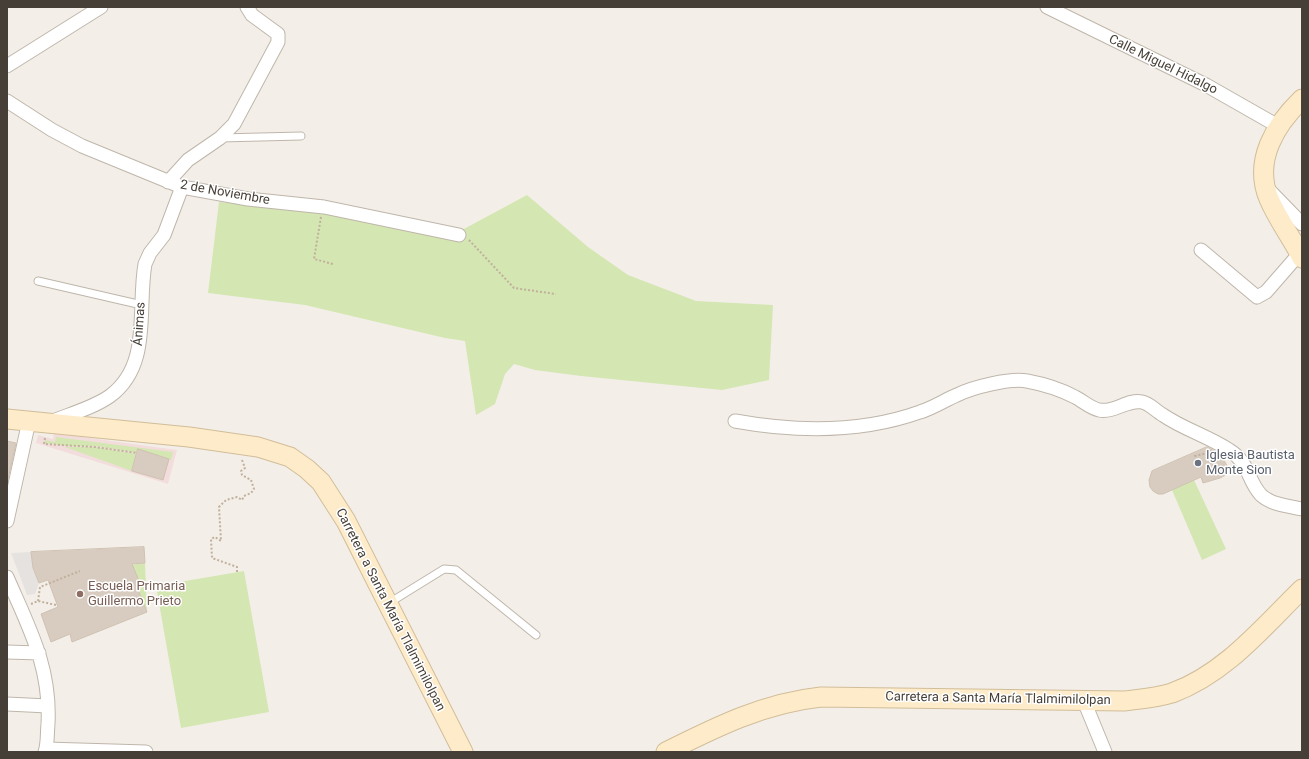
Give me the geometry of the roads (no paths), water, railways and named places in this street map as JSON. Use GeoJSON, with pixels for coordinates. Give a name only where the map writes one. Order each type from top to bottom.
{"type":"FeatureCollection","features":[{"type":"Feature","properties":{"kind":"main road"},"geometry":{"type":"LineString","coordinates":[[1301,256],[1270,201],[1263,174],[1265,157],[1278,126],[1286,115],[1302,99]]}},
{"type":"Feature","properties":{"kind":"main road","name":"Carretera a Santa María Tlalmimilolpan"},"geometry":{"type":"LineString","coordinates":[[7,418],[265,448],[290,457],[307,469],[321,482],[346,521],[463,752]]}},
{"type":"Feature","properties":{"kind":"main road","name":"Carretera a Santa María Tlalmimilolpan"},"geometry":{"type":"LineString","coordinates":[[666,752],[745,715],[778,704],[800,699],[821,697],[1084,701],[1149,699],[1171,693],[1193,684],[1231,658],[1302,589]]}},
{"type":"Feature","properties":{"kind":"street"},"geometry":{"type":"LineString","coordinates":[[7,66],[101,7]]}},
{"type":"Feature","properties":{"kind":"street"},"geometry":{"type":"LineString","coordinates":[[168,182],[188,160],[220,138],[234,124],[278,42],[278,34],[252,15],[247,7]]}},
{"type":"Feature","properties":{"kind":"street","name":"Calle Miguel Hidalgo"},"geometry":{"type":"LineString","coordinates":[[1047,7],[1206,85],[1278,126]]}},
{"type":"Feature","properties":{"kind":"street","name":"2 de Noviembre"},"geometry":{"type":"LineString","coordinates":[[7,101],[52,130],[82,146],[182,187],[248,199],[324,207],[459,235]]}},
{"type":"Feature","properties":{"kind":"street"},"geometry":{"type":"LineString","coordinates":[[1265,186],[1302,224]]}},
{"type":"Feature","properties":{"kind":"street","name":"Ánimas"},"geometry":{"type":"LineString","coordinates":[[50,422],[109,397],[121,387],[128,376],[138,352],[144,273],[147,259],[164,235],[182,187]]}},
{"type":"Feature","properties":{"kind":"street"},"geometry":{"type":"LineString","coordinates":[[1201,250],[1257,296],[1266,292],[1301,256]]}},
{"type":"Feature","properties":{"kind":"street"},"geometry":{"type":"LineString","coordinates":[[735,421],[786,429],[824,429],[868,424],[921,412],[959,394],[1015,380],[1026,381],[1062,391],[1099,410],[1113,410],[1137,402],[1146,403],[1176,424],[1221,445],[1237,455],[1247,468],[1256,488],[1261,495],[1278,504],[1302,509]]}},
{"type":"Feature","properties":{"kind":"street"},"geometry":{"type":"LineString","coordinates":[[7,521],[29,421]]}},
{"type":"Feature","properties":{"kind":"street"},"geometry":{"type":"LineString","coordinates":[[7,577],[39,653],[46,683],[48,706],[46,750],[146,752]]}},
{"type":"Feature","properties":{"kind":"street"},"geometry":{"type":"LineString","coordinates":[[7,652],[39,653]]}},
{"type":"Feature","properties":{"kind":"street"},"geometry":{"type":"LineString","coordinates":[[1084,701],[1105,752]]}},
{"type":"Feature","properties":{"kind":"street"},"geometry":{"type":"LineString","coordinates":[[7,704],[48,706]]}},
{"type":"Feature","properties":{"kind":"lane"},"geometry":{"type":"LineString","coordinates":[[220,138],[301,136]]}},
{"type":"Feature","properties":{"kind":"lane"},"geometry":{"type":"LineString","coordinates":[[38,281],[142,305]]}},
{"type":"Feature","properties":{"kind":"lane"},"geometry":{"type":"LineString","coordinates":[[388,604],[444,569],[456,570],[536,635]]}},
{"type":"Feature","properties":{"kind":"place","name":"Iglesia Bautista Monte Sion"},"geometry":{"type":"Point","coordinates":[1198,463]}},
{"type":"Feature","properties":{"kind":"place","name":"Escuela Primaria Guillermo Prieto"},"geometry":{"type":"Point","coordinates":[80,594]}}]}
